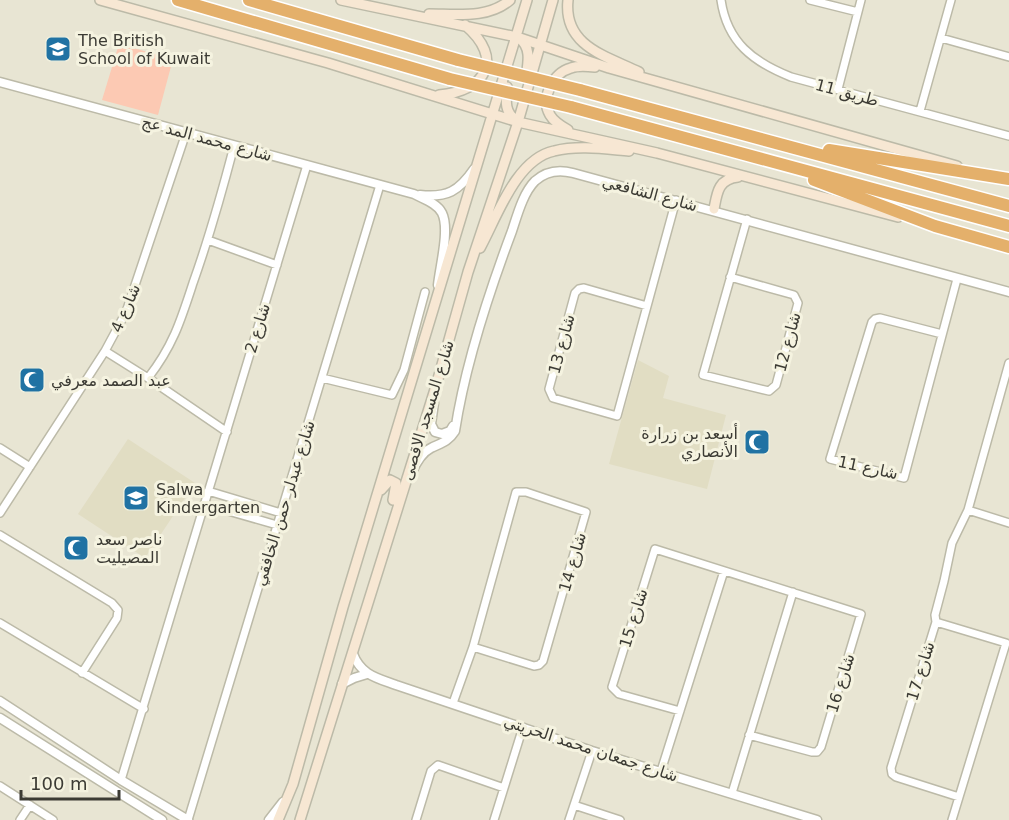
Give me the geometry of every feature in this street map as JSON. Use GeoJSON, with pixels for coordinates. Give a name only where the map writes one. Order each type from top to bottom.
{"type":"FeatureCollection","features":[{"type":"Feature","properties":{"kind":"highway"},"geometry":{"type":"LineString","coordinates":[[178,0],[450,79],[571,107],[1009,226]]}},
{"type":"Feature","properties":{"kind":"highway"},"geometry":{"type":"LineString","coordinates":[[249,0],[458,60],[580,90],[1009,206]]}},
{"type":"Feature","properties":{"kind":"highway"},"geometry":{"type":"LineString","coordinates":[[774,142],[1008,179]]}},
{"type":"Feature","properties":{"kind":"highway"},"geometry":{"type":"LineString","coordinates":[[769,161],[838,190],[935,226],[1009,247]]}},
{"type":"Feature","properties":{"kind":"main road"},"geometry":{"type":"LineString","coordinates":[[100,0],[328,63],[518,122],[657,153],[935,226]]}},
{"type":"Feature","properties":{"kind":"main road"},"geometry":{"type":"LineString","coordinates":[[341,0],[464,24],[517,37],[609,68],[1008,179]]}},
{"type":"Feature","properties":{"kind":"main road"},"geometry":{"type":"LineString","coordinates":[[403,13],[483,13],[497,9],[510,0]]}},
{"type":"Feature","properties":{"kind":"main road","name":"شارع المسجد الاقصى"},"geometry":{"type":"LineString","coordinates":[[278,820],[293,784],[527,0]]}},
{"type":"Feature","properties":{"kind":"main road","name":"شارع المسجد الاقصى"},"geometry":{"type":"LineString","coordinates":[[300,820],[353,654],[468,272],[518,122],[553,0]]}},
{"type":"Feature","properties":{"kind":"main road"},"geometry":{"type":"LineString","coordinates":[[568,0],[569,20],[580,41],[600,54],[666,84]]}},
{"type":"Feature","properties":{"kind":"main road"},"geometry":{"type":"LineString","coordinates":[[433,96],[464,91],[475,84],[483,74],[486,58],[483,46],[476,35],[464,24]]}},
{"type":"Feature","properties":{"kind":"main road"},"geometry":{"type":"LineString","coordinates":[[517,37],[524,42],[528,52],[523,104]]}},
{"type":"Feature","properties":{"kind":"main road"},"geometry":{"type":"LineString","coordinates":[[511,54],[506,106],[510,116],[518,122]]}},
{"type":"Feature","properties":{"kind":"main road"},"geometry":{"type":"LineString","coordinates":[[571,133],[556,123],[549,113],[547,102],[552,84],[561,73],[574,67],[609,68]]}},
{"type":"Feature","properties":{"kind":"main road"},"geometry":{"type":"LineString","coordinates":[[468,272],[516,180],[537,158],[554,151],[573,149],[657,153]]}},
{"type":"Feature","properties":{"kind":"main road"},"geometry":{"type":"LineString","coordinates":[[714,210],[720,184],[734,177],[743,177]]}},
{"type":"Feature","properties":{"kind":"main road"},"geometry":{"type":"LineString","coordinates":[[378,494],[384,484],[390,480],[396,483],[381,544],[380,563]]}},
{"type":"Feature","properties":{"kind":"main road"},"geometry":{"type":"LineString","coordinates":[[285,820],[293,784]]}},
{"type":"Feature","properties":{"kind":"street","name":"طريق 11"},"geometry":{"type":"LineString","coordinates":[[721,0],[723,16],[734,37],[756,60],[791,77],[1009,136]]}},
{"type":"Feature","properties":{"kind":"street"},"geometry":{"type":"LineString","coordinates":[[810,0],[858,12]]}},
{"type":"Feature","properties":{"kind":"street"},"geometry":{"type":"LineString","coordinates":[[837,89],[861,0]]}},
{"type":"Feature","properties":{"kind":"street"},"geometry":{"type":"LineString","coordinates":[[920,111],[951,0]]}},
{"type":"Feature","properties":{"kind":"street"},"geometry":{"type":"LineString","coordinates":[[940,38],[1009,57]]}},
{"type":"Feature","properties":{"kind":"street","name":"شارع محمد المد عج"},"geometry":{"type":"LineString","coordinates":[[0,82],[414,194],[435,197],[452,192],[461,186],[477,166]]}},
{"type":"Feature","properties":{"kind":"street","name":"شارع 4"},"geometry":{"type":"LineString","coordinates":[[0,513],[105,351],[130,302],[186,133]]}},
{"type":"Feature","properties":{"kind":"street"},"geometry":{"type":"LineString","coordinates":[[148,378],[163,359],[175,336],[208,240],[234,146]]}},
{"type":"Feature","properties":{"kind":"street","name":"شارع 2"},"geometry":{"type":"LineString","coordinates":[[121,780],[307,165]]}},
{"type":"Feature","properties":{"kind":"street","name":"شارع الشافعي"},"geometry":{"type":"LineString","coordinates":[[396,510],[417,462],[430,448],[444,444],[455,431],[487,302],[520,208],[532,184],[551,171],[563,170],[1009,292]]}},
{"type":"Feature","properties":{"kind":"street","name":"شارع عبدلر حمن الخافقي"},"geometry":{"type":"LineString","coordinates":[[188,820],[380,185]]}},
{"type":"Feature","properties":{"kind":"street","name":"شارع محمد المد عج"},"geometry":{"type":"LineString","coordinates":[[414,194],[435,205],[442,212],[446,227],[438,295]]}},
{"type":"Feature","properties":{"kind":"street","name":"شارع 13"},"geometry":{"type":"LineString","coordinates":[[647,306],[584,288],[579,289],[575,293],[549,389],[553,398],[617,416],[676,200]]}},
{"type":"Feature","properties":{"kind":"street","name":"شارع 12"},"geometry":{"type":"LineString","coordinates":[[730,277],[794,295],[797,298],[798,303],[776,385],[769,391],[702,375],[730,277],[747,219]]}},
{"type":"Feature","properties":{"kind":"street"},"geometry":{"type":"LineString","coordinates":[[208,240],[277,265]]}},
{"type":"Feature","properties":{"kind":"street","name":"شارع 11"},"geometry":{"type":"LineString","coordinates":[[942,334],[880,318],[872,322],[830,459],[904,478],[957,279]]}},
{"type":"Feature","properties":{"kind":"street"},"geometry":{"type":"LineString","coordinates":[[322,378],[392,395],[404,370],[425,292]]}},
{"type":"Feature","properties":{"kind":"street"},"geometry":{"type":"LineString","coordinates":[[105,351],[227,432]]}},
{"type":"Feature","properties":{"kind":"street"},"geometry":{"type":"LineString","coordinates":[[936,622],[935,615],[952,543],[968,510],[1008,367]]}},
{"type":"Feature","properties":{"kind":"street"},"geometry":{"type":"LineString","coordinates":[[404,370],[415,370]]}},
{"type":"Feature","properties":{"kind":"street"},"geometry":{"type":"LineString","coordinates":[[435,386],[431,424],[435,432],[442,434],[450,430],[457,420]]}},
{"type":"Feature","properties":{"kind":"street"},"geometry":{"type":"LineString","coordinates":[[0,448],[30,467]]}},
{"type":"Feature","properties":{"kind":"street"},"geometry":{"type":"LineString","coordinates":[[208,491],[281,513]]}},
{"type":"Feature","properties":{"kind":"street","name":"شارع 14"},"geometry":{"type":"LineString","coordinates":[[453,703],[473,647],[516,492],[526,492],[586,512],[543,662],[534,666],[473,647]]}},
{"type":"Feature","properties":{"kind":"street"},"geometry":{"type":"LineString","coordinates":[[204,504],[277,525]]}},
{"type":"Feature","properties":{"kind":"street"},"geometry":{"type":"LineString","coordinates":[[968,510],[1009,523]]}},
{"type":"Feature","properties":{"kind":"street"},"geometry":{"type":"LineString","coordinates":[[0,535],[112,603],[118,610],[117,618],[82,673]]}},
{"type":"Feature","properties":{"kind":"street","name":"شارع 15"},"geometry":{"type":"LineString","coordinates":[[680,711],[619,694],[612,687],[655,549],[764,583]]}},
{"type":"Feature","properties":{"kind":"street"},"geometry":{"type":"LineString","coordinates":[[661,771],[724,571]]}},
{"type":"Feature","properties":{"kind":"street","name":"شارع 16"},"geometry":{"type":"LineString","coordinates":[[749,735],[817,752],[825,736],[861,614],[764,583]]}},
{"type":"Feature","properties":{"kind":"street"},"geometry":{"type":"LineString","coordinates":[[732,793],[793,592]]}},
{"type":"Feature","properties":{"kind":"street"},"geometry":{"type":"LineString","coordinates":[[0,622],[144,709]]}},
{"type":"Feature","properties":{"kind":"street","name":"شارع 17"},"geometry":{"type":"LineString","coordinates":[[952,820],[959,798],[1006,643],[936,622],[891,774],[959,798]]}},
{"type":"Feature","properties":{"kind":"street"},"geometry":{"type":"LineString","coordinates":[[342,684],[367,674],[358,665],[353,654]]}},
{"type":"Feature","properties":{"kind":"street","name":"شارع جمعان محمد الحريتي"},"geometry":{"type":"LineString","coordinates":[[367,674],[592,751],[732,793],[800,818],[817,820]]}},
{"type":"Feature","properties":{"kind":"street"},"geometry":{"type":"LineString","coordinates":[[0,704],[26,717],[121,780],[188,820]]}},
{"type":"Feature","properties":{"kind":"street"},"geometry":{"type":"LineString","coordinates":[[18,728],[21,718],[26,717]]}},
{"type":"Feature","properties":{"kind":"street"},"geometry":{"type":"LineString","coordinates":[[0,718],[162,820]]}},
{"type":"Feature","properties":{"kind":"street"},"geometry":{"type":"LineString","coordinates":[[494,820],[523,727]]}},
{"type":"Feature","properties":{"kind":"street"},"geometry":{"type":"LineString","coordinates":[[569,820],[592,751]]}},
{"type":"Feature","properties":{"kind":"street"},"geometry":{"type":"LineString","coordinates":[[416,820],[431,771],[438,765],[504,788]]}},
{"type":"Feature","properties":{"kind":"street"},"geometry":{"type":"LineString","coordinates":[[0,786],[53,820]]}},
{"type":"Feature","properties":{"kind":"street"},"geometry":{"type":"LineString","coordinates":[[269,820],[288,797]]}},
{"type":"Feature","properties":{"kind":"street"},"geometry":{"type":"LineString","coordinates":[[20,820],[30,805]]}},
{"type":"Feature","properties":{"kind":"street"},"geometry":{"type":"LineString","coordinates":[[574,805],[620,820]]}},
{"type":"Feature","properties":{"kind":"shaded area"},"geometry":{"type":"Polygon","coordinates":[[[119,44],[173,59],[158,115],[102,100],[119,44]]]}},
{"type":"Feature","properties":{"kind":"shaded area"},"geometry":{"type":"Polygon","coordinates":[[[638,360],[669,376],[663,398],[726,415],[707,489],[609,464],[638,360]]]}},
{"type":"Feature","properties":{"kind":"shaded area","name":"Salwa Kindergarten"},"geometry":{"type":"Polygon","coordinates":[[[128,439],[195,483],[145,558],[78,514],[128,439]]]}},
{"type":"Feature","properties":{"kind":"place","name":"The British School of Kuwait"},"geometry":{"type":"Point","coordinates":[58,49]}},
{"type":"Feature","properties":{"kind":"place","name":"عبد الصمد معرفي"},"geometry":{"type":"Point","coordinates":[32,380]}},
{"type":"Feature","properties":{"kind":"place","name":"أسعد بن زرارة الأنصاري"},"geometry":{"type":"Point","coordinates":[757,442]}},
{"type":"Feature","properties":{"kind":"place","name":"Salwa Kindergarten"},"geometry":{"type":"Point","coordinates":[136,498]}},
{"type":"Feature","properties":{"kind":"place","name":"ناصر سعد المصيليت"},"geometry":{"type":"Point","coordinates":[76,548]}}]}
